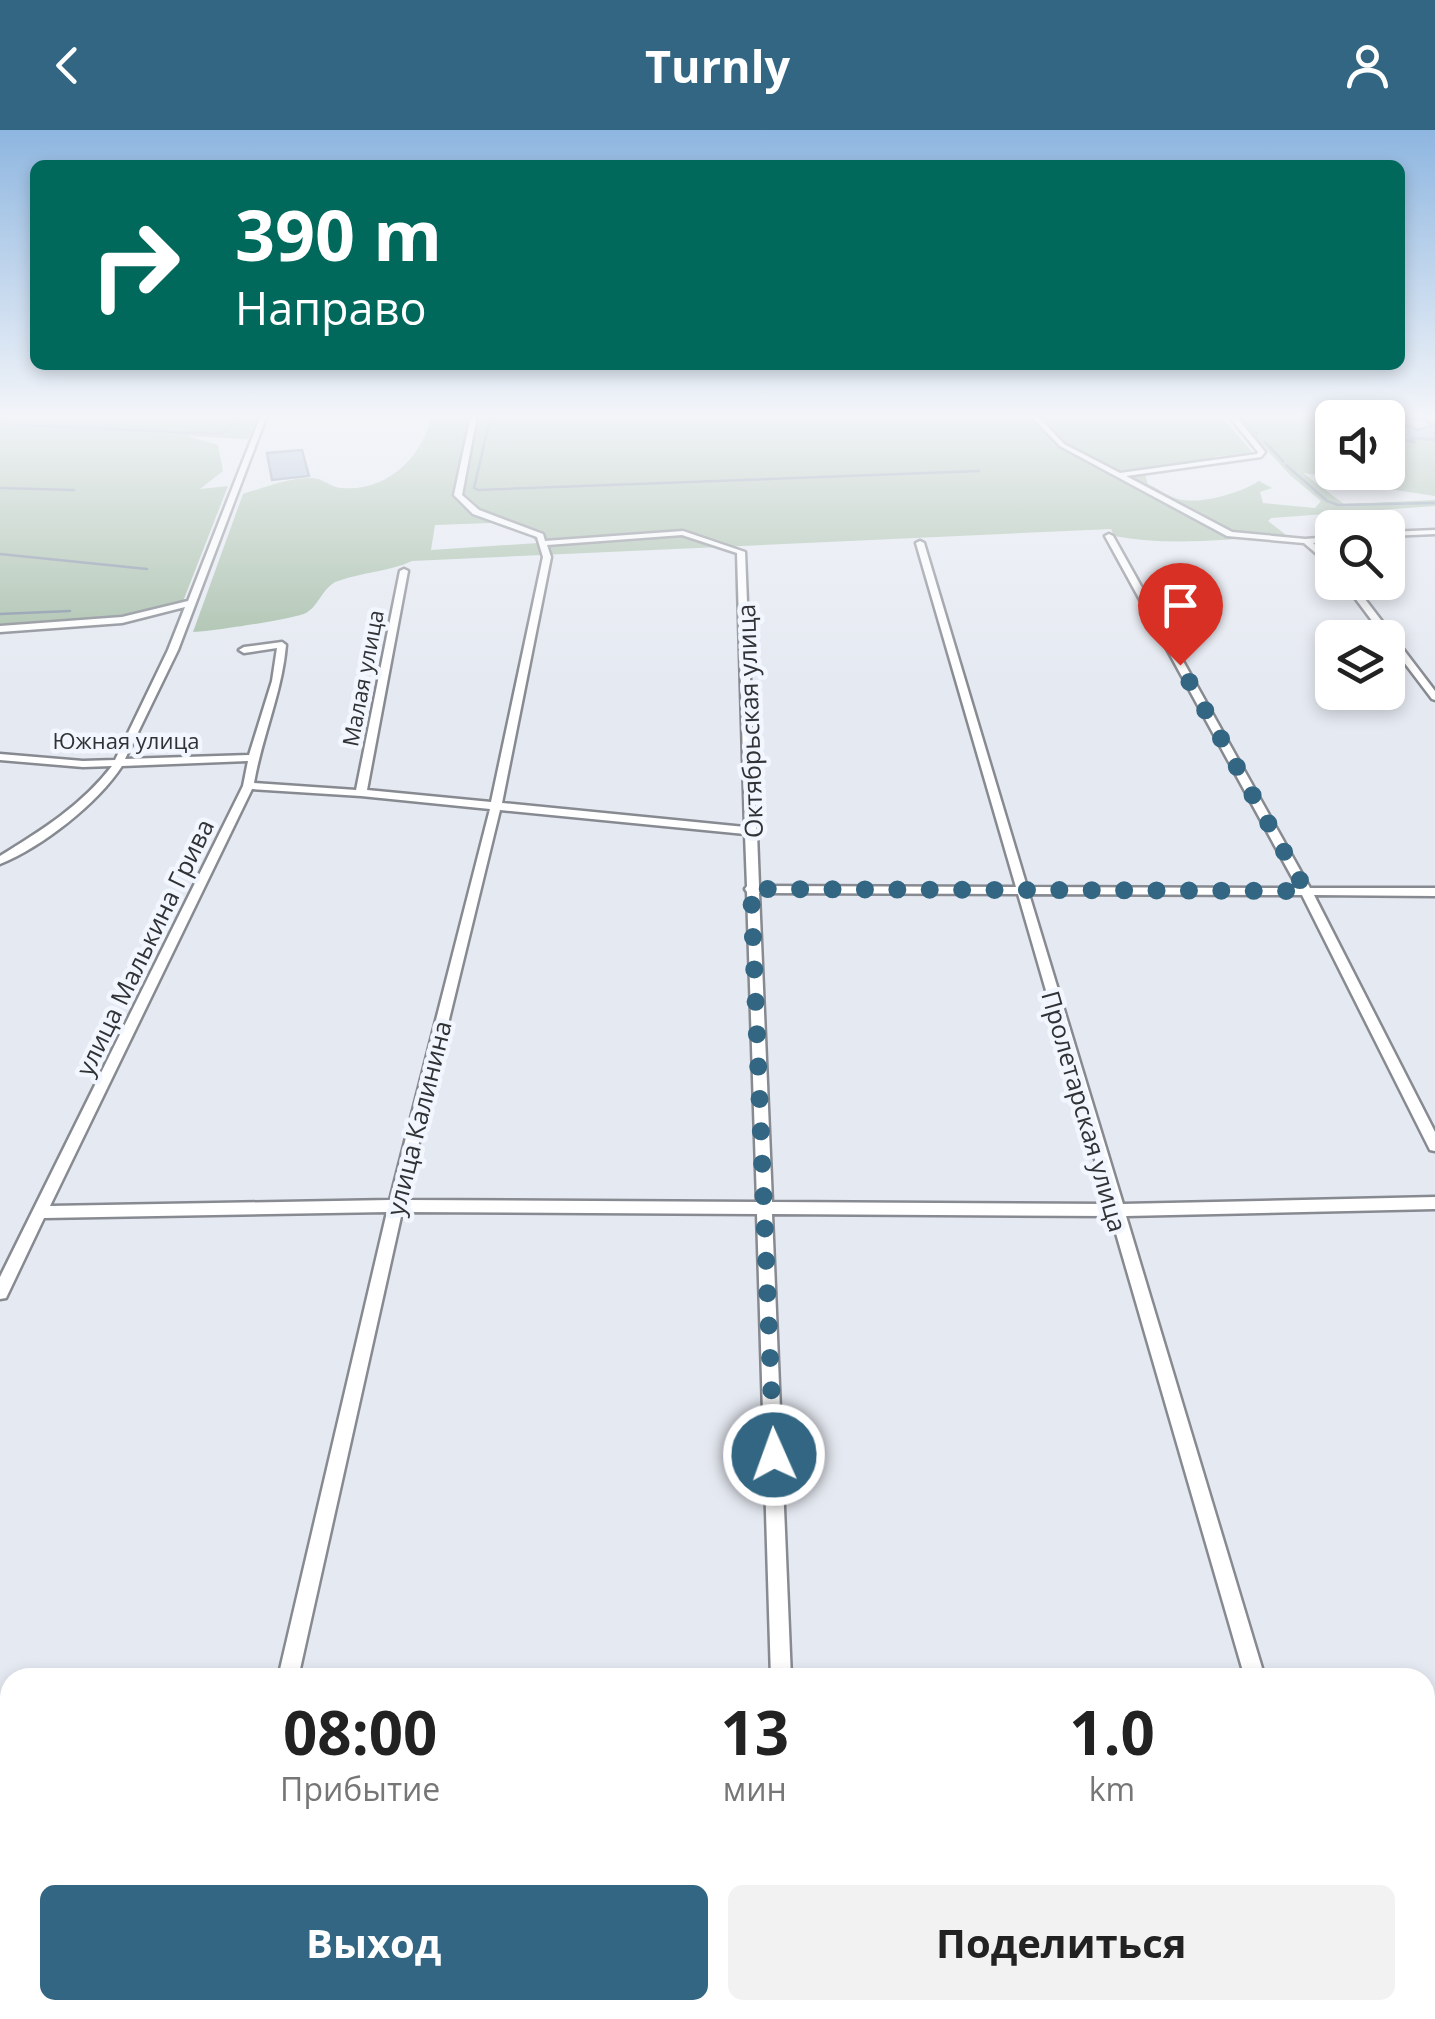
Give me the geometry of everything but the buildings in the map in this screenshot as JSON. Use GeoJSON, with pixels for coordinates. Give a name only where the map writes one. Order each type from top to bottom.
{"type":"FeatureCollection","features":[{"type":"Feature","properties":{"kind":"street"},"geometry":{"type":"LineString","coordinates":[[0,861],[61,823],[94,795],[119,763],[191,603],[230,503]]}},
{"type":"Feature","properties":{"kind":"street"},"geometry":{"type":"LineString","coordinates":[[467,503],[476,512],[528,530],[546,550]]}},
{"type":"Feature","properties":{"kind":"street"},"geometry":{"type":"LineString","coordinates":[[1172,503],[1230,534],[1315,540]]}},
{"type":"Feature","properties":{"kind":"street"},"geometry":{"type":"LineString","coordinates":[[1405,533],[1435,532]]}},
{"type":"Feature","properties":{"kind":"street","name":"Октябрьская улица"},"geometry":{"type":"LineString","coordinates":[[546,550],[683,533],[741,552],[781,1668]]}},
{"type":"Feature","properties":{"kind":"street"},"geometry":{"type":"LineString","coordinates":[[1109,536],[1306,891],[1435,1146]]}},
{"type":"Feature","properties":{"kind":"street"},"geometry":{"type":"LineString","coordinates":[[1305,541],[1315,546]]}},
{"type":"Feature","properties":{"kind":"street","name":"Пролетарская улица"},"geometry":{"type":"LineString","coordinates":[[920,543],[1251,1668]]}},
{"type":"Feature","properties":{"kind":"street","name":"улица Калинина"},"geometry":{"type":"LineString","coordinates":[[290,1668],[396,1206],[495,809],[546,550]]}},
{"type":"Feature","properties":{"kind":"street","name":"Малая улица"},"geometry":{"type":"LineString","coordinates":[[361,793],[404,572]]}},
{"type":"Feature","properties":{"kind":"street"},"geometry":{"type":"LineString","coordinates":[[1360,600],[1435,696]]}},
{"type":"Feature","properties":{"kind":"street"},"geometry":{"type":"LineString","coordinates":[[0,629],[122,620],[191,603]]}},
{"type":"Feature","properties":{"kind":"street","name":"улица Малькина Грива"},"geometry":{"type":"LineString","coordinates":[[0,1293],[248,786],[252,758],[281,663],[282,645],[244,650]]}},
{"type":"Feature","properties":{"kind":"street","name":"Южная улица"},"geometry":{"type":"LineString","coordinates":[[0,756],[119,763],[252,758]]}},
{"type":"Feature","properties":{"kind":"street"},"geometry":{"type":"LineString","coordinates":[[248,786],[361,793],[753,832]]}},
{"type":"Feature","properties":{"kind":"street"},"geometry":{"type":"LineString","coordinates":[[751,889],[1435,892]]}},
{"type":"Feature","properties":{"kind":"street"},"geometry":{"type":"LineString","coordinates":[[40,1212],[396,1206],[1114,1210],[1435,1203]]}},
{"type":"Feature","properties":{"kind":"green space"},"geometry":{"type":"Polygon","coordinates":[[[0,503],[221,503],[182,604],[104,620],[0,627],[0,503]]]}},
{"type":"Feature","properties":{"kind":"green space"},"geometry":{"type":"Polygon","coordinates":[[[240,503],[1265,503],[1315,508],[1319,503],[1435,503],[1380,510],[1315,510],[1315,515],[1268,521],[1286,535],[1222,540],[1135,539],[1114,536],[1111,529],[412,561],[338,581],[306,613],[193,632],[240,503]],[[491,523],[435,525],[431,550],[538,543],[525,530],[491,523]]]}},
{"type":"Feature","properties":{"kind":"waterway"},"geometry":{"type":"LineString","coordinates":[[1333,503],[1428,503]]}},
{"type":"Feature","properties":{"kind":"waterway"},"geometry":{"type":"LineString","coordinates":[[0,554],[147,569]]}},
{"type":"Feature","properties":{"kind":"waterway"},"geometry":{"type":"LineString","coordinates":[[0,614],[70,611]]}},
{"type":"Feature","properties":{"kind":"route"},"geometry":{"type":"LineString","coordinates":[[774,1455],[751,889],[1306,891],[1180,665]]}}]}
